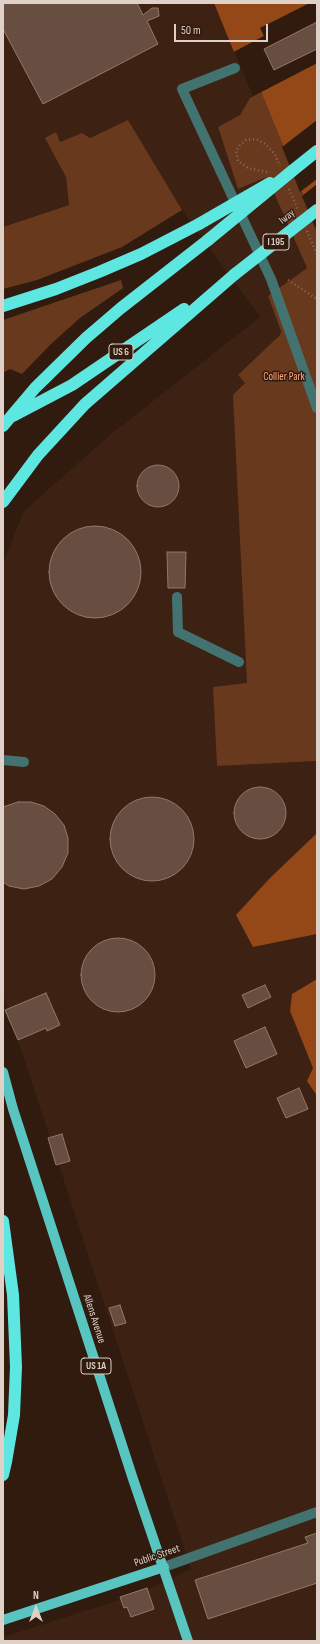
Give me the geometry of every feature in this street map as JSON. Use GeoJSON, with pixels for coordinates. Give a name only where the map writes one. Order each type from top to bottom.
{"type":"FeatureCollection","features":[{"type":"Feature","properties":{"kind":"highway"},"geometry":{"type":"LineString","coordinates":[[3,306],[56,289],[141,254],[199,224],[287,171],[317,151]]}},
{"type":"Feature","properties":{"kind":"highway"},"geometry":{"type":"LineString","coordinates":[[3,426],[35,388],[68,354],[98,327],[208,240],[287,171]]}},
{"type":"Feature","properties":{"kind":"highway","name":"Iway"},"geometry":{"type":"LineString","coordinates":[[235,274],[317,210]]}},
{"type":"Feature","properties":{"kind":"highway"},"geometry":{"type":"LineString","coordinates":[[3,502],[38,455],[85,404],[235,274]]}},
{"type":"Feature","properties":{"kind":"highway","name":"US 6"},"geometry":{"type":"LineString","coordinates":[[3,421],[85,376],[235,274]]}},
{"type":"Feature","properties":{"kind":"highway"},"geometry":{"type":"LineString","coordinates":[[3,1221],[13,1295],[16,1367],[14,1415],[3,1475]]}},
{"type":"Feature","properties":{"kind":"main road","name":"Allens Avenue"},"geometry":{"type":"LineString","coordinates":[[3,1072],[5,1090],[132,1479],[164,1567],[188,1641]]}},
{"type":"Feature","properties":{"kind":"main road","name":"Public Street"},"geometry":{"type":"LineString","coordinates":[[3,1620],[164,1567]]}},
{"type":"Feature","properties":{"kind":"street"},"geometry":{"type":"LineString","coordinates":[[235,68],[182,89],[271,279],[317,408]]}},
{"type":"Feature","properties":{"kind":"street"},"geometry":{"type":"LineString","coordinates":[[176,597],[178,632],[239,662]]}},
{"type":"Feature","properties":{"kind":"street"},"geometry":{"type":"LineString","coordinates":[[3,760],[24,762]]}},
{"type":"Feature","properties":{"kind":"street","name":"Public Street"},"geometry":{"type":"LineString","coordinates":[[164,1567],[317,1512]]}},
{"type":"Feature","properties":{"kind":"path"},"geometry":{"type":"LineString","coordinates":[[270,173],[248,168],[238,160],[236,151],[240,145],[246,140],[256,140],[265,144],[274,153],[287,171]]}},
{"type":"Feature","properties":{"kind":"path"},"geometry":{"type":"LineString","coordinates":[[288,280],[317,299]]}},
{"type":"Feature","properties":{"kind":"shaded area"},"geometry":{"type":"Polygon","coordinates":[[[3,3],[214,3],[253,96],[250,98],[240,115],[218,127],[238,189],[267,177],[307,268],[268,296],[281,331],[245,384],[317,675],[213,688],[218,766],[317,761],[317,833],[269,879],[253,947],[317,934],[317,979],[292,994],[290,1011],[313,1068],[307,1081],[317,1096],[317,1641],[3,1641],[3,1637],[138,1594],[191,1569],[3,994],[3,563],[24,511],[111,434],[260,317],[182,210],[128,120],[90,138],[82,133],[60,142],[46,137],[66,177],[69,205],[3,227],[3,3]]]}},
{"type":"Feature","properties":{"kind":"shaded area"},"geometry":{"type":"Polygon","coordinates":[[[214,3],[310,3],[261,28],[264,36],[234,52],[214,3]]]}},
{"type":"Feature","properties":{"kind":"shaded area"},"geometry":{"type":"Polygon","coordinates":[[[317,63],[317,228],[261,92],[317,63]]]}},
{"type":"Feature","properties":{"kind":"shaded area"},"geometry":{"type":"Polygon","coordinates":[[[317,833],[317,934],[253,947],[236,915],[269,879],[317,833]]]}},
{"type":"Feature","properties":{"kind":"shaded area"},"geometry":{"type":"Polygon","coordinates":[[[317,979],[317,1096],[307,1081],[313,1068],[290,1011],[292,994],[317,979]]]}},
{"type":"Feature","properties":{"kind":"green space","name":"Collier Park"},"geometry":{"type":"Polygon","coordinates":[[[261,92],[317,228],[317,761],[217,766],[213,687],[247,683],[233,395],[245,383],[238,375],[280,335],[281,331],[268,296],[307,268],[267,177],[238,189],[218,127],[240,115],[250,98],[261,92]]]}},
{"type":"Feature","properties":{"kind":"green space"},"geometry":{"type":"Polygon","coordinates":[[[128,120],[182,210],[122,247],[37,280],[3,289],[3,227],[69,205],[66,177],[45,138],[56,132],[60,142],[82,133],[90,138],[128,120]]]}},
{"type":"Feature","properties":{"kind":"green space"},"geometry":{"type":"Polygon","coordinates":[[[121,280],[123,288],[80,318],[51,344],[22,374],[10,369],[3,373],[3,320],[121,280]]]}},
{"type":"Feature","properties":{"kind":"pier"},"geometry":{"type":"Polygon","coordinates":[[[312,3],[263,29],[266,35],[265,37],[235,53],[234,52],[264,36],[260,28],[312,3]]]}},
{"type":"Feature","properties":{"kind":"pier"},"geometry":{"type":"Polygon","coordinates":[[[317,61],[317,63],[259,93],[260,90],[317,61]]]}},
{"type":"Feature","properties":{"kind":"pier"},"geometry":{"type":"Polygon","coordinates":[[[317,120],[317,179],[300,192],[282,147],[317,120]]]}},
{"type":"Feature","properties":{"kind":"pier"},"geometry":{"type":"Polygon","coordinates":[[[317,184],[317,230],[302,196],[317,184]]]}},
{"type":"Feature","properties":{"kind":"building"},"geometry":{"type":"Polygon","coordinates":[[[3,3],[137,3],[143,15],[152,8],[158,8],[159,16],[147,21],[158,44],[43,104],[3,29],[3,3]]]}},
{"type":"Feature","properties":{"kind":"building"},"geometry":{"type":"Polygon","coordinates":[[[317,22],[317,49],[274,70],[264,49],[317,22]]]}},
{"type":"Feature","properties":{"kind":"building"},"geometry":{"type":"Polygon","coordinates":[[[154,465],[162,465],[170,468],[176,474],[179,486],[176,498],[170,504],[162,507],[154,507],[146,504],[140,498],[137,490],[137,482],[140,474],[146,468],[154,465]]]}},
{"type":"Feature","properties":{"kind":"building"},"geometry":{"type":"Polygon","coordinates":[[[95,526],[113,529],[128,539],[138,554],[141,572],[138,590],[128,605],[113,615],[95,618],[77,615],[62,605],[52,590],[49,572],[52,554],[62,539],[77,529],[95,526]]]}},
{"type":"Feature","properties":{"kind":"building"},"geometry":{"type":"Polygon","coordinates":[[[167,552],[186,552],[185,588],[168,588],[167,552]]]}},
{"type":"Feature","properties":{"kind":"building"},"geometry":{"type":"Polygon","coordinates":[[[260,787],[274,791],[282,799],[286,813],[282,827],[274,835],[260,839],[246,835],[238,827],[234,813],[238,799],[246,791],[260,787]]]}},
{"type":"Feature","properties":{"kind":"building"},"geometry":{"type":"Polygon","coordinates":[[[152,797],[168,800],[182,809],[191,823],[194,839],[191,855],[182,869],[168,878],[152,881],[136,878],[122,869],[113,855],[110,839],[113,823],[122,809],[136,800],[152,797]]]}},
{"type":"Feature","properties":{"kind":"building"},"geometry":{"type":"Polygon","coordinates":[[[18,802],[31,802],[44,806],[55,814],[64,825],[68,838],[68,853],[62,867],[52,879],[39,886],[24,889],[9,886],[3,882],[3,807],[18,802]]]}},
{"type":"Feature","properties":{"kind":"building"},"geometry":{"type":"Polygon","coordinates":[[[118,938],[139,944],[149,954],[155,975],[149,996],[139,1006],[118,1012],[97,1006],[87,996],[81,975],[87,954],[97,944],[118,938]]]}},
{"type":"Feature","properties":{"kind":"building"},"geometry":{"type":"Polygon","coordinates":[[[265,985],[271,997],[248,1008],[242,995],[265,985]]]}},
{"type":"Feature","properties":{"kind":"building"},"geometry":{"type":"Polygon","coordinates":[[[46,993],[60,1025],[47,1031],[46,1028],[18,1040],[5,1010],[46,993]]]}},
{"type":"Feature","properties":{"kind":"building"},"geometry":{"type":"Polygon","coordinates":[[[265,1027],[277,1054],[246,1068],[234,1041],[265,1027]]]}},
{"type":"Feature","properties":{"kind":"building"},"geometry":{"type":"Polygon","coordinates":[[[299,1088],[308,1109],[286,1118],[277,1098],[299,1088]]]}},
{"type":"Feature","properties":{"kind":"building"},"geometry":{"type":"Polygon","coordinates":[[[62,1134],[70,1161],[56,1165],[48,1138],[62,1134]]]}},
{"type":"Feature","properties":{"kind":"building"},"geometry":{"type":"Polygon","coordinates":[[[120,1305],[126,1323],[115,1326],[109,1308],[120,1305]]]}},
{"type":"Feature","properties":{"kind":"building"},"geometry":{"type":"Polygon","coordinates":[[[317,1533],[317,1583],[208,1619],[195,1580],[308,1543],[305,1537],[317,1533]]]}},
{"type":"Feature","properties":{"kind":"building"},"geometry":{"type":"Polygon","coordinates":[[[147,1588],[154,1609],[131,1617],[127,1607],[124,1608],[120,1597],[147,1588]]]}}]}
